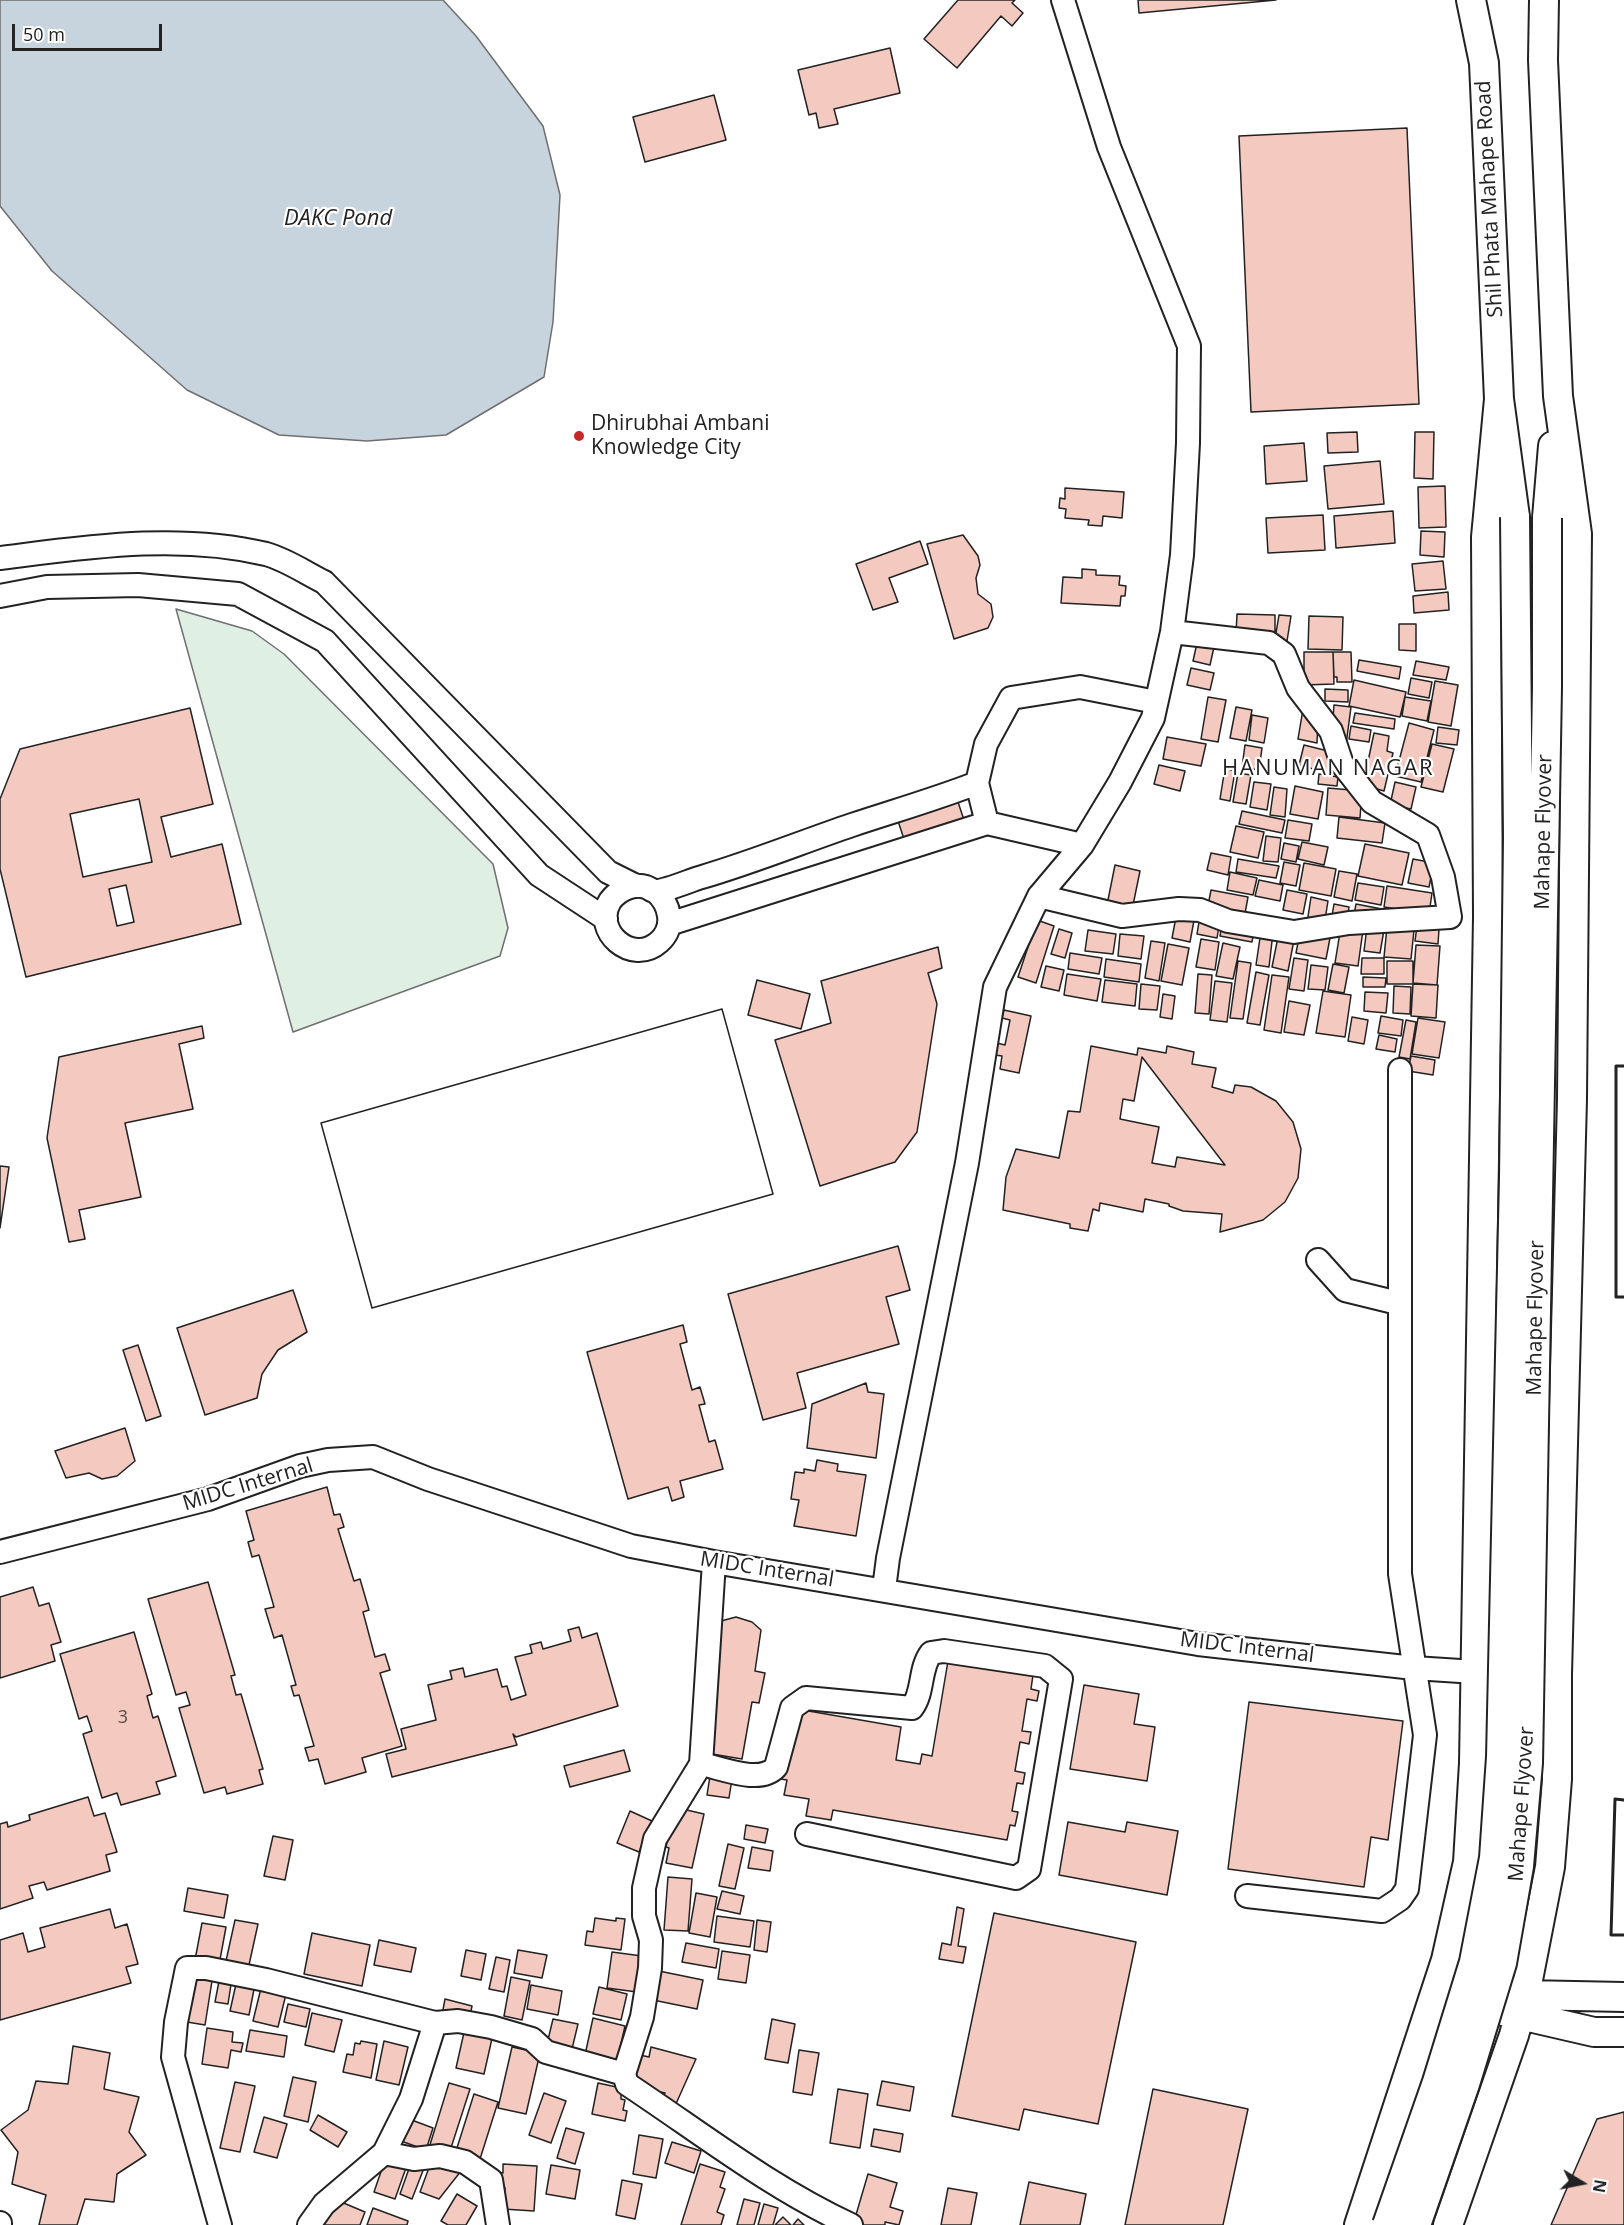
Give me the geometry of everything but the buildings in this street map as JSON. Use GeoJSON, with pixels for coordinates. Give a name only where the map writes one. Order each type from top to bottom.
{"type":"FeatureCollection","features":[{"type":"Feature","properties":{"kind":"main road","name":"Shil Phata Mahape Road"},"geometry":{"type":"LineString","coordinates":[[1471,0],[1484,63],[1499,399]]}},
{"type":"Feature","properties":{"kind":"main road"},"geometry":{"type":"LineString","coordinates":[[1484,63],[1486,0]]}},
{"type":"Feature","properties":{"kind":"main road"},"geometry":{"type":"LineString","coordinates":[[1530,0],[1542,60]]}},
{"type":"Feature","properties":{"kind":"main road"},"geometry":{"type":"LineString","coordinates":[[1448,2225],[1522,2005],[1550,1868],[1557,1779],[1557,1674],[1572,1099],[1577,542],[1558,396],[1542,60],[1544,0]]}},
{"type":"Feature","properties":{"kind":"main road","name":"Mahape Flyover"},"geometry":{"type":"LineString","coordinates":[[1416,2225],[1465,2084],[1502,1963],[1519,1866],[1528,1762],[1546,710],[1547,518],[1558,396]]}},
{"type":"Feature","properties":{"kind":"main road"},"geometry":{"type":"LineString","coordinates":[[1359,2225],[1440,1983],[1468,1862],[1474,1763],[1488,917],[1486,537],[1499,399]]}},
{"type":"Feature","properties":{"kind":"main road","name":"Mahape Flyover"},"geometry":{"type":"LineString","coordinates":[[1388,2225],[1437,2082],[1474,1962],[1494,1858],[1501,1758],[1518,850],[1515,517],[1499,399]]}},
{"type":"Feature","properties":{"kind":"main road"},"geometry":{"type":"LineString","coordinates":[[1440,1983],[1522,2005],[1594,2032],[1624,2032]]}},
{"type":"Feature","properties":{"kind":"main road"},"geometry":{"type":"LineString","coordinates":[[1522,2005],[1624,1997]]}},
{"type":"Feature","properties":{"kind":"street"},"geometry":{"type":"LineString","coordinates":[[884,1589],[888,1558],[967,1163],[995,987],[1040,896],[1082,845],[1153,718],[1172,632],[1182,555],[1188,443],[1189,346],[1109,147],[1063,0]]}},
{"type":"Feature","properties":{"kind":"street"},"geometry":{"type":"LineString","coordinates":[[0,558],[96,546],[184,542],[268,554],[324,582],[608,872],[645,888],[667,905],[669,924],[658,942],[639,950],[620,944],[612,937],[606,919],[611,900],[626,888],[645,888],[722,871],[977,783]]}},
{"type":"Feature","properties":{"kind":"street"},"geometry":{"type":"LineString","coordinates":[[0,596],[47,587],[138,585],[238,594],[325,641],[539,875],[606,919]]}},
{"type":"Feature","properties":{"kind":"street"},"geometry":{"type":"LineString","coordinates":[[1040,896],[1122,916],[1179,909],[1200,910],[1228,921],[1294,932],[1349,923],[1450,917],[1443,877],[1428,835],[1372,802],[1342,764],[1330,731],[1298,688],[1278,648],[1269,643],[1172,632]]}},
{"type":"Feature","properties":{"kind":"street"},"geometry":{"type":"LineString","coordinates":[[987,823],[977,783],[986,744],[1011,698],[1080,687],[1156,702]]}},
{"type":"Feature","properties":{"kind":"street"},"geometry":{"type":"LineString","coordinates":[[669,924],[987,823],[1082,845]]}},
{"type":"Feature","properties":{"kind":"street"},"geometry":{"type":"LineString","coordinates":[[1247,1896],[1382,1911],[1400,1899],[1407,1889],[1425,1735],[1400,1574],[1398,1303],[1400,1070]]}},
{"type":"Feature","properties":{"kind":"street"},"geometry":{"type":"LineString","coordinates":[[1318,1260],[1346,1290],[1398,1303]]}},
{"type":"Feature","properties":{"kind":"street","name":"MIDC Internal"},"geometry":{"type":"LineString","coordinates":[[0,1552],[208,1499],[300,1466],[328,1460],[373,1457],[428,1479],[631,1546],[714,1562],[1198,1644],[1414,1668],[1474,1673],[1557,1674]]}},
{"type":"Feature","properties":{"kind":"street"},"geometry":{"type":"LineString","coordinates":[[714,1562],[701,1764],[655,1839],[644,1888],[644,1916],[651,1941],[650,1968],[642,2017],[624,2074],[627,2084],[714,2145],[812,2207],[851,2225]]}},
{"type":"Feature","properties":{"kind":"street"},"geometry":{"type":"LineString","coordinates":[[701,1764],[760,1776],[770,1774],[776,1767],[792,1708],[806,1698],[912,1708],[917,1702],[924,1663],[931,1653],[944,1651],[1045,1666],[1061,1679],[1029,1869],[1024,1875],[1016,1878],[807,1834]]}},
{"type":"Feature","properties":{"kind":"street"},"geometry":{"type":"LineString","coordinates":[[220,2225],[173,2057],[176,2022],[187,1968],[206,1968],[266,1980],[435,2023],[458,2021],[491,2027],[532,2039],[546,2052],[624,2074]]}},
{"type":"Feature","properties":{"kind":"street"},"geometry":{"type":"LineString","coordinates":[[309,2225],[324,2204],[384,2153],[411,2098],[435,2023]]}},
{"type":"Feature","properties":{"kind":"street"},"geometry":{"type":"LineString","coordinates":[[384,2153],[414,2159],[440,2156],[465,2162],[490,2180],[498,2225]]}},
{"type":"Feature","properties":{"kind":"green space"},"geometry":{"type":"Polygon","coordinates":[[[176,609],[252,631],[284,654],[493,864],[508,928],[500,956],[293,1032],[176,609]]]}},
{"type":"Feature","properties":{"kind":"water","name":"DAKC Pond"},"geometry":{"type":"Polygon","coordinates":[[[0,0],[443,0],[476,36],[543,126],[560,195],[553,322],[544,377],[446,435],[367,441],[279,435],[187,390],[52,271],[0,206],[0,0]]]}},
{"type":"Feature","properties":{"kind":"wall"},"geometry":{"type":"LineString","coordinates":[[1624,1066],[1616,1066],[1616,1297],[1624,1297]]}},
{"type":"Feature","properties":{"kind":"wall"},"geometry":{"type":"LineString","coordinates":[[1624,1800],[1615,1799],[1611,1935],[1624,1935]]}},
{"type":"Feature","properties":{"kind":"place","name":"Dhirubhai Ambani Knowledge City"},"geometry":{"type":"Point","coordinates":[579,436]}},
{"type":"Feature","properties":{"kind":"district","name":"HANUMAN NAGAR"},"geometry":{"type":"Point","coordinates":[1328,769]}}]}
